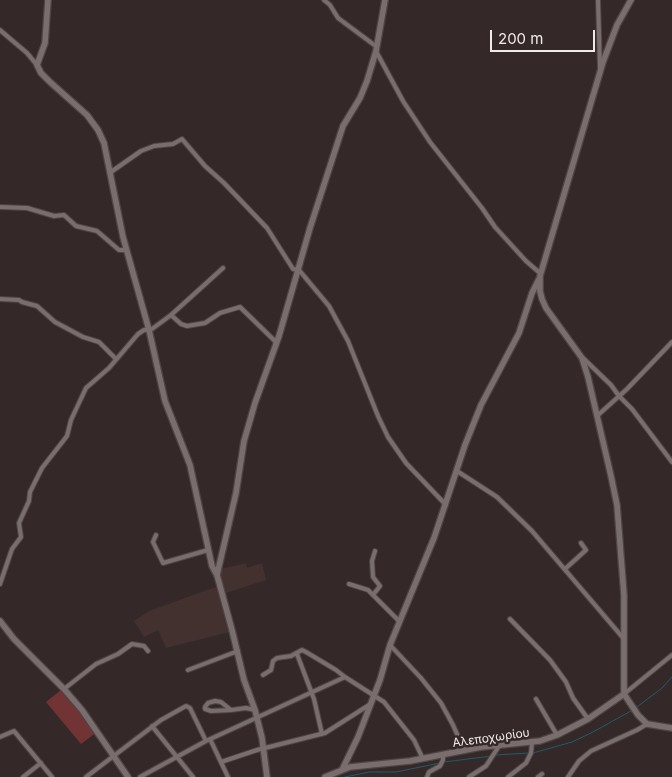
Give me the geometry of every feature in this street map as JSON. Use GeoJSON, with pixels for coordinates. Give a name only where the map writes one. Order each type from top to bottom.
{"type":"FeatureCollection","features":[{"type":"Feature","properties":{"kind":"street"},"geometry":{"type":"LineString","coordinates":[[37,65],[45,42],[48,0]]}},
{"type":"Feature","properties":{"kind":"street"},"geometry":{"type":"LineString","coordinates":[[324,0],[330,5],[338,18],[377,49],[382,64],[403,101],[430,142],[495,227],[541,275]]}},
{"type":"Feature","properties":{"kind":"street"},"geometry":{"type":"LineString","coordinates":[[217,575],[236,493],[244,441],[258,392],[277,344],[312,220],[343,126],[362,93],[377,49],[386,0]]}},
{"type":"Feature","properties":{"kind":"street"},"geometry":{"type":"LineString","coordinates":[[598,0],[600,72]]}},
{"type":"Feature","properties":{"kind":"street"},"geometry":{"type":"LineString","coordinates":[[342,770],[358,737],[390,645],[430,550],[481,405],[519,333],[532,293],[541,275],[600,72],[615,31],[632,0]]}},
{"type":"Feature","properties":{"kind":"street"},"geometry":{"type":"LineString","coordinates":[[0,30],[27,53],[41,73],[82,110],[95,126],[104,143],[127,250],[149,330],[165,401],[190,465],[212,566],[217,575],[238,650],[244,680],[261,734],[267,777]]}},
{"type":"Feature","properties":{"kind":"street"},"geometry":{"type":"LineString","coordinates":[[111,172],[141,151],[154,146],[173,144],[182,139],[205,166],[267,228],[293,269],[299,270],[334,315],[348,341],[378,416],[393,445],[406,463],[446,505]]}},
{"type":"Feature","properties":{"kind":"street"},"geometry":{"type":"LineString","coordinates":[[0,208],[27,208],[54,216],[64,215],[76,226],[94,229],[119,250],[127,250]]}},
{"type":"Feature","properties":{"kind":"street"},"geometry":{"type":"LineString","coordinates":[[0,584],[12,549],[21,537],[19,523],[29,501],[30,492],[40,472],[67,436],[73,416],[86,388],[106,371],[138,334],[144,330],[149,330],[171,315],[223,268]]}},
{"type":"Feature","properties":{"kind":"street"},"geometry":{"type":"LineString","coordinates":[[541,275],[540,292],[543,303],[581,356],[612,385],[672,462]]}},
{"type":"Feature","properties":{"kind":"street"},"geometry":{"type":"LineString","coordinates":[[0,299],[19,300],[38,306],[55,322],[83,338],[99,342],[116,359]]}},
{"type":"Feature","properties":{"kind":"street"},"geometry":{"type":"LineString","coordinates":[[171,315],[179,323],[187,326],[205,323],[220,313],[240,306],[277,344]]}},
{"type":"Feature","properties":{"kind":"street"},"geometry":{"type":"LineString","coordinates":[[598,416],[672,342]]}},
{"type":"Feature","properties":{"kind":"street"},"geometry":{"type":"LineString","coordinates":[[581,356],[598,416],[616,505],[624,595],[624,694],[638,715],[647,724],[672,727]]}},
{"type":"Feature","properties":{"kind":"street"},"geometry":{"type":"LineString","coordinates":[[457,471],[497,497],[532,531],[624,638]]}},
{"type":"Feature","properties":{"kind":"street"},"geometry":{"type":"LineString","coordinates":[[156,535],[153,542],[163,563],[208,550]]}},
{"type":"Feature","properties":{"kind":"street"},"geometry":{"type":"LineString","coordinates":[[565,569],[586,550],[581,543]]}},
{"type":"Feature","properties":{"kind":"street"},"geometry":{"type":"LineString","coordinates":[[373,595],[380,586],[374,577],[372,560],[375,551]]}},
{"type":"Feature","properties":{"kind":"street"},"geometry":{"type":"LineString","coordinates":[[349,584],[363,588],[373,595],[400,621]]}},
{"type":"Feature","properties":{"kind":"street"},"geometry":{"type":"LineString","coordinates":[[510,619],[550,660],[566,682],[573,698],[588,719]]}},
{"type":"Feature","properties":{"kind":"street"},"geometry":{"type":"LineString","coordinates":[[0,622],[86,714],[128,777]]}},
{"type":"Feature","properties":{"kind":"street"},"geometry":{"type":"LineString","coordinates":[[64,689],[96,664],[118,654],[132,644],[143,646],[148,651]]}},
{"type":"Feature","properties":{"kind":"street"},"geometry":{"type":"LineString","coordinates":[[390,645],[441,703],[464,750]]}},
{"type":"Feature","properties":{"kind":"street"},"geometry":{"type":"LineString","coordinates":[[188,670],[238,650]]}},
{"type":"Feature","properties":{"kind":"street"},"geometry":{"type":"LineString","coordinates":[[263,675],[271,670],[275,660],[296,654],[302,650],[306,652],[387,705],[414,740],[423,759]]}},
{"type":"Feature","properties":{"kind":"street"},"geometry":{"type":"LineString","coordinates":[[296,654],[312,692],[322,734]]}},
{"type":"Feature","properties":{"kind":"street"},"geometry":{"type":"LineString","coordinates":[[624,694],[672,655]]}},
{"type":"Feature","properties":{"kind":"street"},"geometry":{"type":"LineString","coordinates":[[140,777],[208,740],[345,677]]}},
{"type":"Feature","properties":{"kind":"street","name":"Αλεποχωρίου"},"geometry":{"type":"LineString","coordinates":[[325,777],[342,770],[365,765],[423,759],[464,750],[532,743],[557,735],[588,719],[624,694]]}},
{"type":"Feature","properties":{"kind":"street"},"geometry":{"type":"LineString","coordinates":[[536,699],[557,735]]}},
{"type":"Feature","properties":{"kind":"street"},"geometry":{"type":"LineString","coordinates":[[231,710],[219,701],[209,702],[205,707],[205,709],[210,711],[231,710],[246,708],[255,710]]}},
{"type":"Feature","properties":{"kind":"street"},"geometry":{"type":"LineString","coordinates":[[221,762],[329,732],[369,705]]}},
{"type":"Feature","properties":{"kind":"street"},"geometry":{"type":"LineString","coordinates":[[86,777],[152,726],[171,713],[188,706],[228,777]]}},
{"type":"Feature","properties":{"kind":"street"},"geometry":{"type":"LineString","coordinates":[[568,777],[579,761],[591,751],[647,724]]}},
{"type":"Feature","properties":{"kind":"street"},"geometry":{"type":"LineString","coordinates":[[152,726],[193,777]]}},
{"type":"Feature","properties":{"kind":"street"},"geometry":{"type":"LineString","coordinates":[[0,737],[14,731],[52,777]]}},
{"type":"Feature","properties":{"kind":"street"},"geometry":{"type":"LineString","coordinates":[[508,777],[526,763],[531,753],[532,743]]}},
{"type":"Feature","properties":{"kind":"street"},"geometry":{"type":"LineString","coordinates":[[469,777],[486,766],[499,746]]}},
{"type":"Feature","properties":{"kind":"street"},"geometry":{"type":"LineString","coordinates":[[427,777],[429,772],[440,766],[443,755]]}},
{"type":"Feature","properties":{"kind":"street"},"geometry":{"type":"LineString","coordinates":[[22,777],[41,763]]}},
{"type":"Feature","properties":{"kind":"shaded area"},"geometry":{"type":"Polygon","coordinates":[[[246,563],[247,568],[262,563],[266,580],[223,594],[218,577],[221,569],[246,563]]]}},
{"type":"Feature","properties":{"kind":"shaded area"},"geometry":{"type":"Polygon","coordinates":[[[216,587],[230,632],[166,648],[158,630],[144,637],[134,621],[149,611],[216,587]]]}},
{"type":"Feature","properties":{"kind":"shaded area"},"geometry":{"type":"Polygon","coordinates":[[[61,690],[97,732],[81,744],[46,702],[61,690]]]}},
{"type":"Feature","properties":{"kind":"waterway"},"geometry":{"type":"LineString","coordinates":[[637,707],[662,688],[672,677]]}},
{"type":"Feature","properties":{"kind":"waterway"},"geometry":{"type":"LineString","coordinates":[[533,753],[572,742],[631,711]]}},
{"type":"Feature","properties":{"kind":"waterway"},"geometry":{"type":"LineString","coordinates":[[496,755],[529,753]]}},
{"type":"Feature","properties":{"kind":"waterway"},"geometry":{"type":"LineString","coordinates":[[444,762],[492,756]]}},
{"type":"Feature","properties":{"kind":"waterway"},"geometry":{"type":"LineString","coordinates":[[345,777],[369,772],[396,772],[440,763]]}}]}
